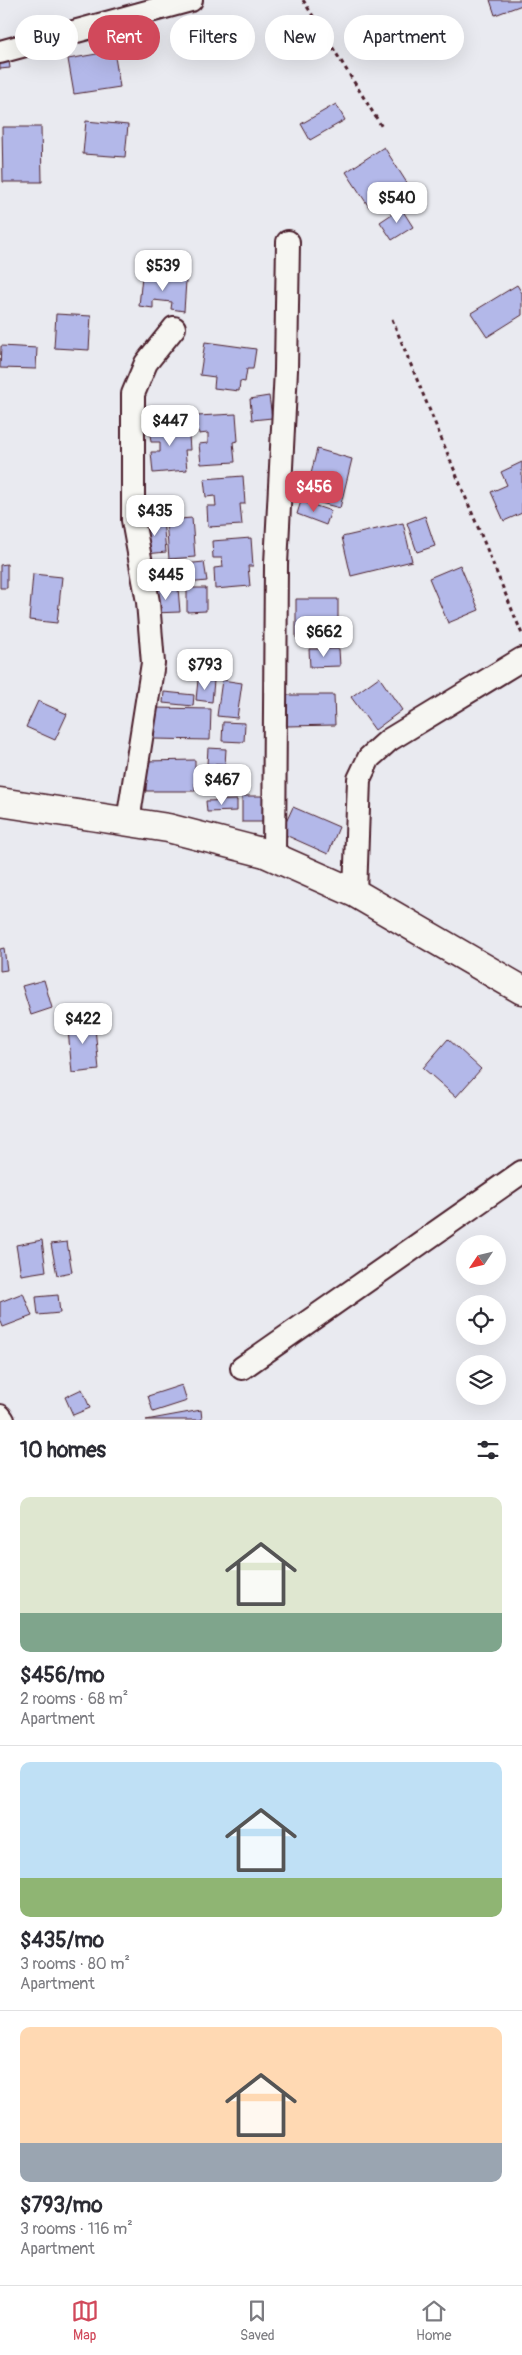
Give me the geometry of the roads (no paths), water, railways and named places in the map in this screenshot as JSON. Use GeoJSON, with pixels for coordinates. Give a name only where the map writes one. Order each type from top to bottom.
{"type":"FeatureCollection","features":[{"type":"Feature","properties":{"kind":"street"},"geometry":{"type":"LineString","coordinates":[[0,52],[191,0]]}},
{"type":"Feature","properties":{"kind":"street"},"geometry":{"type":"LineString","coordinates":[[274,857],[276,564],[286,370],[288,242]]}},
{"type":"Feature","properties":{"kind":"street"},"geometry":{"type":"LineString","coordinates":[[128,821],[153,663],[148,602],[133,520],[133,394],[146,363],[174,328]]}},
{"type":"Feature","properties":{"kind":"street"},"geometry":{"type":"LineString","coordinates":[[355,893],[359,779],[369,758],[389,740],[522,659]]}},
{"type":"Feature","properties":{"kind":"street"},"geometry":{"type":"LineString","coordinates":[[0,802],[168,828],[274,857],[355,893],[522,990]]}},
{"type":"Feature","properties":{"kind":"street"},"geometry":{"type":"LineString","coordinates":[[242,1368],[522,1172]]}},
{"type":"Feature","properties":{"kind":"street"},"geometry":{"type":"LineString","coordinates":[[0,1416],[2,1420]]}}]}
